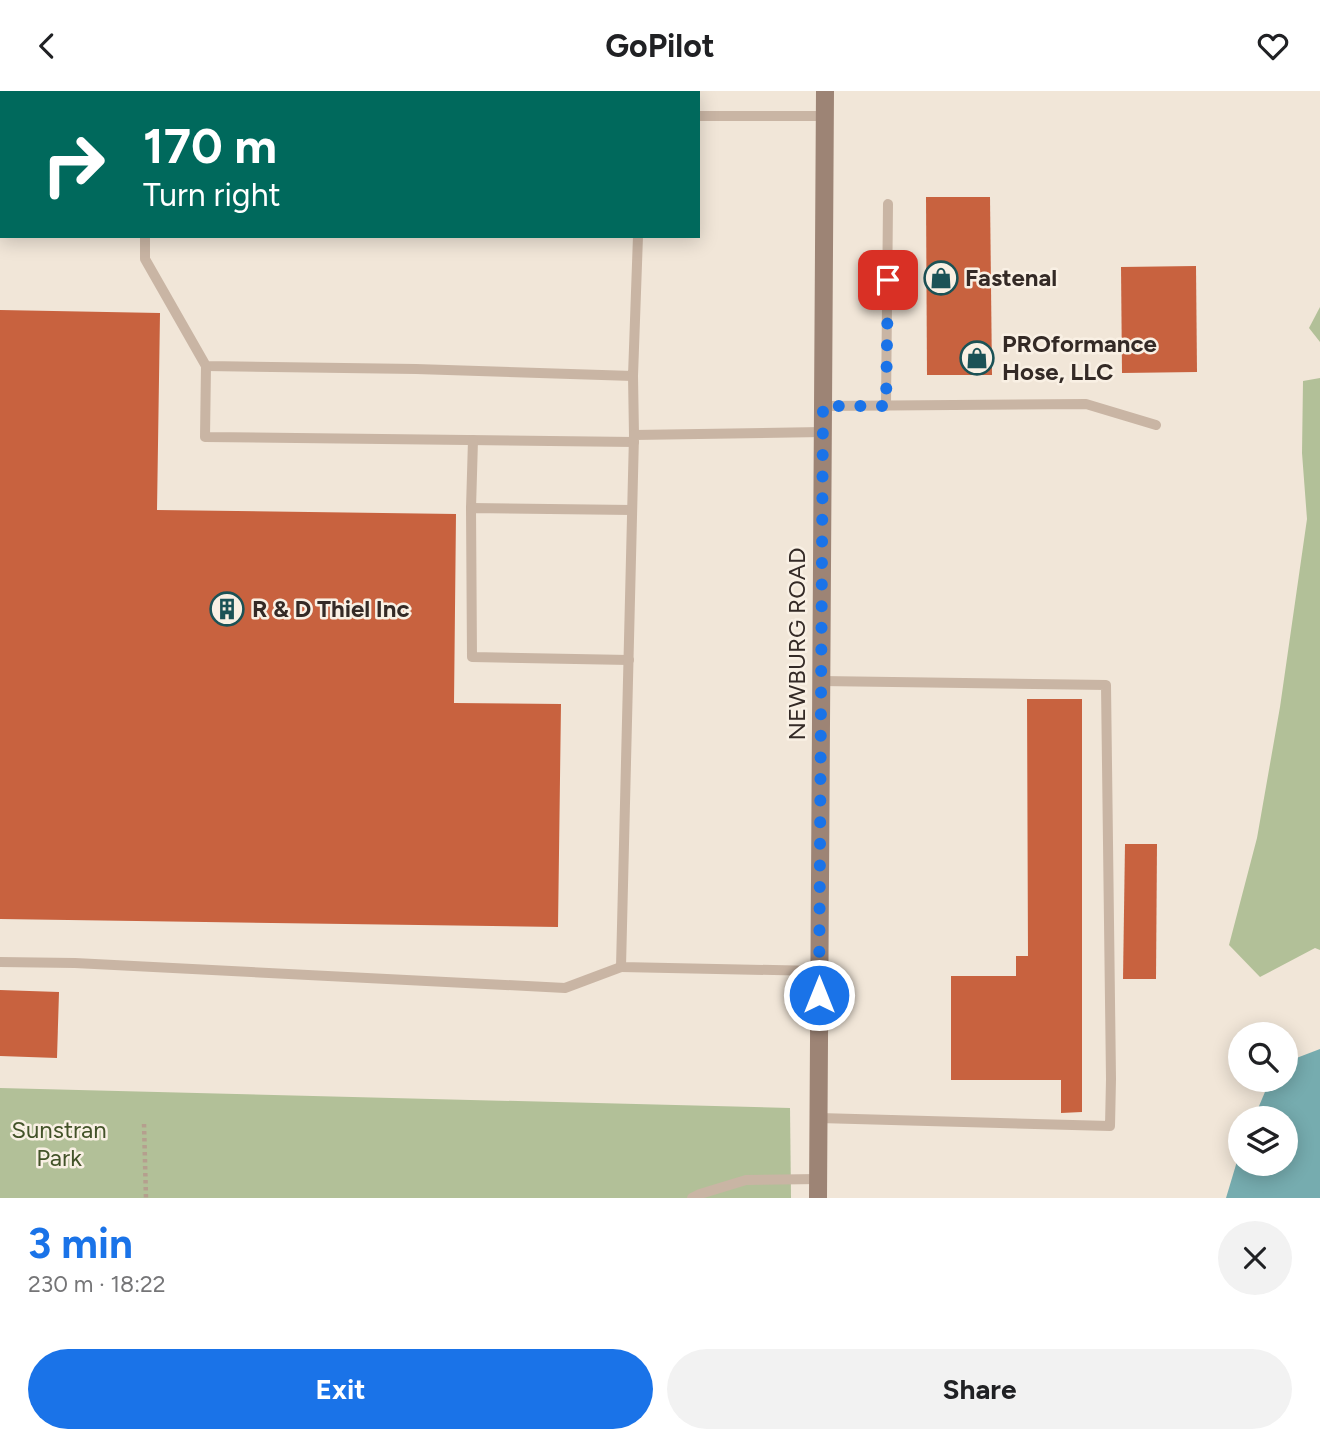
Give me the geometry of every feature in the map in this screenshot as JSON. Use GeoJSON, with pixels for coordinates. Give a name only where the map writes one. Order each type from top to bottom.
{"type":"FeatureCollection","features":[{"type":"Feature","properties":{"kind":"main road","name":"NEWBURG ROAD"},"geometry":{"type":"LineString","coordinates":[[818,1198],[825,91]]}},
{"type":"Feature","properties":{"kind":"lane"},"geometry":{"type":"LineString","coordinates":[[700,116],[825,116]]}},
{"type":"Feature","properties":{"kind":"lane"},"geometry":{"type":"LineString","coordinates":[[886,406],[888,204]]}},
{"type":"Feature","properties":{"kind":"lane"},"geometry":{"type":"LineString","coordinates":[[145,238],[145,260],[206,366],[205,437],[473,440],[823,432]]}},
{"type":"Feature","properties":{"kind":"lane"},"geometry":{"type":"LineString","coordinates":[[621,967],[638,238]]}},
{"type":"Feature","properties":{"kind":"lane"},"geometry":{"type":"LineString","coordinates":[[206,366],[634,376]]}},
{"type":"Feature","properties":{"kind":"lane"},"geometry":{"type":"LineString","coordinates":[[823,406],[1086,404],[1156,425]]}},
{"type":"Feature","properties":{"kind":"lane"},"geometry":{"type":"LineString","coordinates":[[473,440],[472,657],[629,660]]}},
{"type":"Feature","properties":{"kind":"lane"},"geometry":{"type":"LineString","coordinates":[[471,508],[632,510]]}},
{"type":"Feature","properties":{"kind":"lane"},"geometry":{"type":"LineString","coordinates":[[819,1118],[1110,1126],[1111,1079],[1106,684],[821,681]]}},
{"type":"Feature","properties":{"kind":"lane"},"geometry":{"type":"LineString","coordinates":[[0,962],[75,963],[565,988],[621,967],[819,971]]}},
{"type":"Feature","properties":{"kind":"lane"},"geometry":{"type":"LineString","coordinates":[[692,1198],[746,1180],[819,1179]]}},
{"type":"Feature","properties":{"kind":"path"},"geometry":{"type":"LineString","coordinates":[[144,1123],[146,1198]]}},
{"type":"Feature","properties":{"kind":"green space"},"geometry":{"type":"Polygon","coordinates":[[[1320,307],[1320,342],[1309,328],[1320,307]]]}},
{"type":"Feature","properties":{"kind":"green space"},"geometry":{"type":"Polygon","coordinates":[[[1320,378],[1320,950],[1315,948],[1260,977],[1229,945],[1257,838],[1280,707],[1307,519],[1302,453],[1303,381],[1320,378]]]}},
{"type":"Feature","properties":{"kind":"green space","name":"Sunstran Park"},"geometry":{"type":"Polygon","coordinates":[[[0,1088],[790,1108],[791,1198],[0,1198],[0,1088]]]}},
{"type":"Feature","properties":{"kind":"water"},"geometry":{"type":"Polygon","coordinates":[[[1320,1049],[1320,1198],[1226,1198],[1233,1176],[1298,1176],[1298,1106],[1259,1106],[1265,1092],[1298,1092],[1298,1057],[1320,1049]]]}},
{"type":"Feature","properties":{"kind":"building"},"geometry":{"type":"Polygon","coordinates":[[[926,197],[990,197],[992,375],[927,375],[926,197]]]}},
{"type":"Feature","properties":{"kind":"building"},"geometry":{"type":"Polygon","coordinates":[[[1196,266],[1197,372],[1122,373],[1121,267],[1196,266]]]}},
{"type":"Feature","properties":{"kind":"building","name":"R & D Thiel Inc"},"geometry":{"type":"Polygon","coordinates":[[[0,310],[160,313],[157,510],[456,514],[454,703],[561,704],[558,927],[0,919],[0,310]]]}},
{"type":"Feature","properties":{"kind":"building"},"geometry":{"type":"Polygon","coordinates":[[[1027,699],[1082,699],[1082,1112],[1061,1113],[1061,1080],[951,1080],[951,976],[1016,976],[1016,956],[1028,956],[1027,699]]]}},
{"type":"Feature","properties":{"kind":"building"},"geometry":{"type":"Polygon","coordinates":[[[1125,844],[1157,844],[1156,979],[1123,979],[1125,844]]]}},
{"type":"Feature","properties":{"kind":"building"},"geometry":{"type":"Polygon","coordinates":[[[0,990],[59,992],[57,1058],[0,1056],[0,990]]]}},
{"type":"Feature","properties":{"kind":"place","name":"Fastenal"},"geometry":{"type":"Point","coordinates":[941,278]}},
{"type":"Feature","properties":{"kind":"place","name":"PROformance Hose, LLC"},"geometry":{"type":"Point","coordinates":[977,358]}},
{"type":"Feature","properties":{"kind":"place","name":"R & D Thiel Inc"},"geometry":{"type":"Point","coordinates":[227,609]}},
{"type":"Feature","properties":{"kind":"route"},"geometry":{"type":"LineString","coordinates":[[819,995],[823,406],[886,406],[888,280]]}}]}
